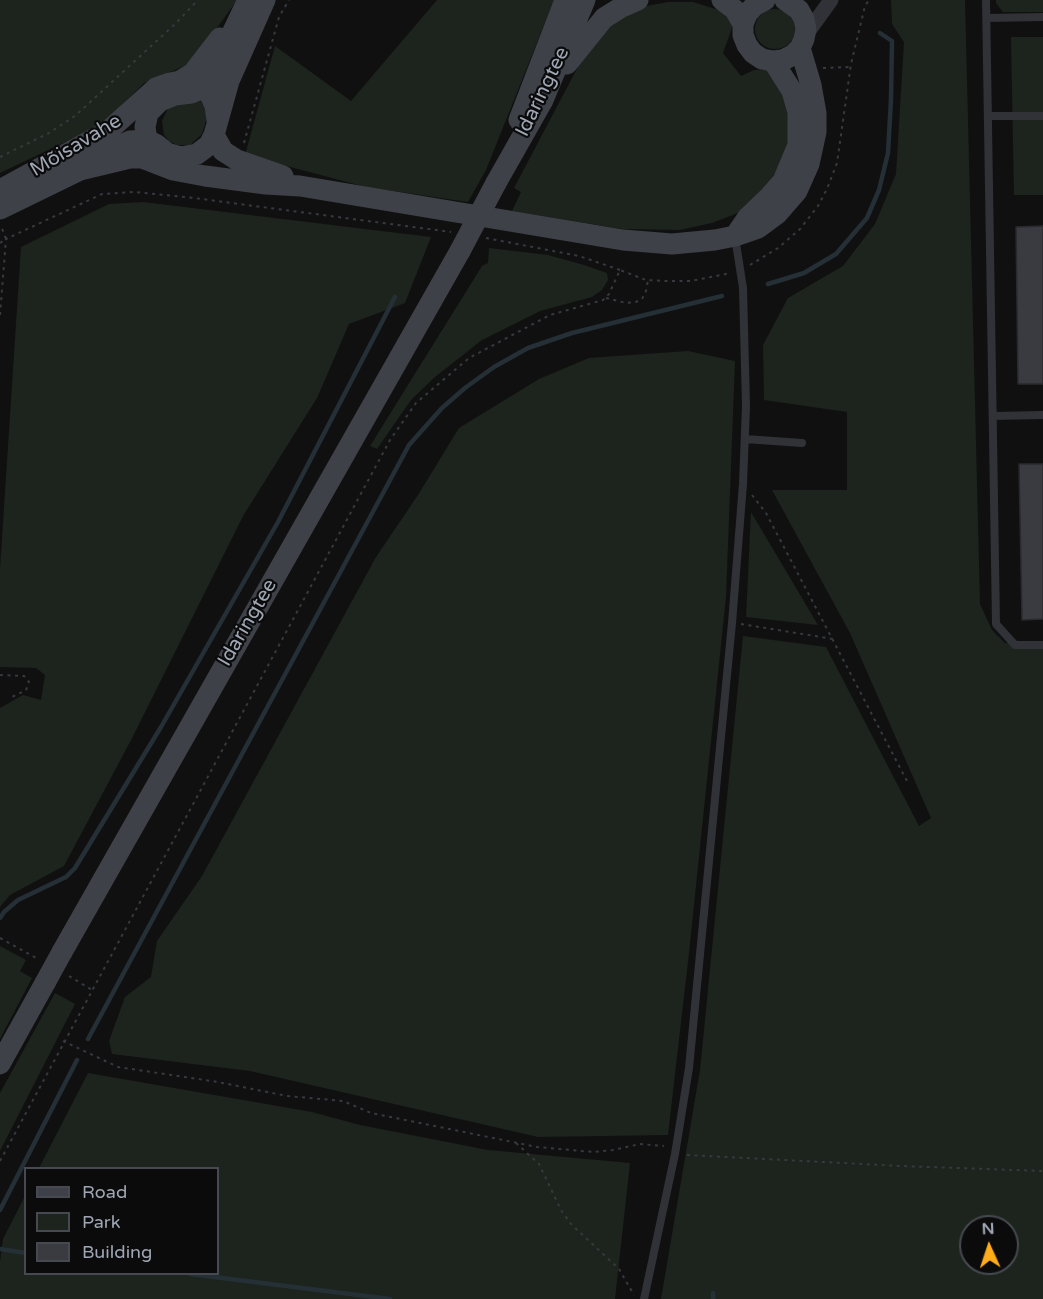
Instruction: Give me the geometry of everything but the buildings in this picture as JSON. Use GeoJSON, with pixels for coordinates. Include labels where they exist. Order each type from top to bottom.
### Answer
{"type":"FeatureCollection","features":[{"type":"Feature","properties":{"kind":"street","name":"Idaringtee"},"geometry":{"type":"LineString","coordinates":[[496,183],[565,0]]}},
{"type":"Feature","properties":{"kind":"street","name":"Idaringtee"},"geometry":{"type":"LineString","coordinates":[[0,1064],[460,242],[543,100],[585,0]]}},
{"type":"Feature","properties":{"kind":"street"},"geometry":{"type":"LineString","coordinates":[[543,100],[574,54],[604,18],[638,0]]}},
{"type":"Feature","properties":{"kind":"street"},"geometry":{"type":"LineString","coordinates":[[722,0],[735,10],[743,24]]}},
{"type":"Feature","properties":{"kind":"street"},"geometry":{"type":"LineString","coordinates":[[765,0],[754,6],[747,14],[743,24],[743,35],[753,53],[762,59],[773,61],[792,56],[831,0]]}},
{"type":"Feature","properties":{"kind":"street"},"geometry":{"type":"LineString","coordinates":[[80,170],[129,158],[142,158],[173,170],[205,176],[300,186],[623,240],[672,244],[735,236],[758,228],[777,214],[797,191],[809,165],[816,132],[816,113],[802,42],[804,19],[792,1]]}},
{"type":"Feature","properties":{"kind":"street"},"geometry":{"type":"LineString","coordinates":[[203,88],[212,78],[253,2]]}},
{"type":"Feature","properties":{"kind":"street","name":"Mõisavahe"},"geometry":{"type":"LineString","coordinates":[[0,190],[108,131],[156,88],[180,81],[193,73],[253,2]]}},
{"type":"Feature","properties":{"kind":"street","name":"Mõisavahe"},"geometry":{"type":"LineString","coordinates":[[0,209],[80,170],[130,141],[147,140],[167,153],[181,157],[197,154],[209,145],[253,2]]}},
{"type":"Feature","properties":{"kind":"street"},"geometry":{"type":"LineString","coordinates":[[735,236],[748,217],[783,181],[798,145],[798,112],[792,91],[773,61]]}},
{"type":"Feature","properties":{"kind":"street"},"geometry":{"type":"LineString","coordinates":[[180,81],[192,82],[210,95],[215,106],[215,128],[223,151],[261,170],[288,177],[300,186]]}},
{"type":"Feature","properties":{"kind":"street","name":"Mõisavahe"},"geometry":{"type":"LineString","coordinates":[[147,140],[145,127],[148,113],[160,101],[175,94],[191,93],[203,88]]}},
{"type":"Feature","properties":{"kind":"street"},"geometry":{"type":"LineString","coordinates":[[147,140],[162,164]]}},
{"type":"Feature","properties":{"kind":"lane"},"geometry":{"type":"LineString","coordinates":[[986,0],[996,624],[1015,645],[1043,645]]}},
{"type":"Feature","properties":{"kind":"lane"},"geometry":{"type":"LineString","coordinates":[[987,18],[1043,17]]}},
{"type":"Feature","properties":{"kind":"lane"},"geometry":{"type":"LineString","coordinates":[[988,116],[1043,116]]}},
{"type":"Feature","properties":{"kind":"lane"},"geometry":{"type":"LineString","coordinates":[[644,1299],[676,1151],[689,1068],[732,623],[743,484],[746,406],[743,288],[735,236]]}},
{"type":"Feature","properties":{"kind":"lane"},"geometry":{"type":"LineString","coordinates":[[993,416],[1043,415]]}},
{"type":"Feature","properties":{"kind":"lane"},"geometry":{"type":"LineString","coordinates":[[745,439],[802,443]]}},
{"type":"Feature","properties":{"kind":"path"},"geometry":{"type":"LineString","coordinates":[[0,157],[49,133],[75,116],[198,0]]}},
{"type":"Feature","properties":{"kind":"path"},"geometry":{"type":"LineString","coordinates":[[244,142],[279,17],[289,0]]}},
{"type":"Feature","properties":{"kind":"path"},"geometry":{"type":"LineString","coordinates":[[482,237],[579,256],[648,280],[691,281],[740,271],[778,248],[800,229],[818,206],[837,164],[850,67],[864,6],[869,0]]}},
{"type":"Feature","properties":{"kind":"path"},"geometry":{"type":"LineString","coordinates":[[807,72],[838,66],[850,67]]}},
{"type":"Feature","properties":{"kind":"path"},"geometry":{"type":"LineString","coordinates":[[0,243],[6,238],[102,194],[134,192],[194,198],[460,242]]}},
{"type":"Feature","properties":{"kind":"path"},"geometry":{"type":"LineString","coordinates":[[0,224],[6,238],[0,315]]}},
{"type":"Feature","properties":{"kind":"path"},"geometry":{"type":"LineString","coordinates":[[0,1161],[390,440],[416,403],[469,358],[550,315],[595,304],[606,298],[620,270]]}},
{"type":"Feature","properties":{"kind":"path"},"geometry":{"type":"LineString","coordinates":[[606,298],[626,303],[636,302],[642,299],[648,280]]}},
{"type":"Feature","properties":{"kind":"path"},"geometry":{"type":"LineString","coordinates":[[743,484],[766,513],[908,783]]}},
{"type":"Feature","properties":{"kind":"path"},"geometry":{"type":"LineString","coordinates":[[732,623],[833,639]]}},
{"type":"Feature","properties":{"kind":"path"},"geometry":{"type":"LineString","coordinates":[[0,675],[24,676],[29,682],[26,690],[10,698]]}},
{"type":"Feature","properties":{"kind":"path"},"geometry":{"type":"LineString","coordinates":[[63,1041],[118,1067],[218,1082],[287,1096],[343,1101],[372,1113],[516,1143],[574,1151],[613,1150],[640,1144],[676,1151],[901,1166],[1043,1171]]}},
{"type":"Feature","properties":{"kind":"path"},"geometry":{"type":"LineString","coordinates":[[516,1143],[538,1164],[561,1210],[571,1224],[620,1269],[636,1299]]}},
{"type":"Feature","properties":{"kind":"green space"},"geometry":{"type":"Polygon","coordinates":[[[0,0],[237,0],[192,63],[144,83],[103,124],[0,173],[0,0]]]}},
{"type":"Feature","properties":{"kind":"green space"},"geometry":{"type":"Polygon","coordinates":[[[437,0],[554,0],[486,170],[468,202],[366,187],[245,155],[275,46],[351,101],[437,0]]]}},
{"type":"Feature","properties":{"kind":"green space"},"geometry":{"type":"Polygon","coordinates":[[[891,0],[965,0],[980,604],[992,630],[1005,643],[1043,643],[1043,1299],[661,1299],[700,1070],[743,636],[826,647],[919,826],[931,818],[850,633],[772,490],[847,490],[847,412],[764,400],[763,345],[788,298],[843,266],[875,224],[896,174],[904,42],[892,24],[891,0]]]}},
{"type":"Feature","properties":{"kind":"green space"},"geometry":{"type":"Polygon","coordinates":[[[996,0],[1043,0],[1043,12],[1003,12],[996,0]]]}},
{"type":"Feature","properties":{"kind":"green space"},"geometry":{"type":"Polygon","coordinates":[[[668,2],[693,2],[725,12],[733,25],[723,53],[741,76],[754,70],[766,69],[788,100],[791,137],[780,167],[756,198],[738,213],[712,223],[680,230],[622,229],[512,211],[521,192],[514,188],[581,61],[601,34],[618,20],[646,6],[668,2]]]}},
{"type":"Feature","properties":{"kind":"green space"},"geometry":{"type":"Polygon","coordinates":[[[775,9],[783,10],[789,15],[794,21],[794,37],[789,43],[783,48],[775,49],[767,48],[761,43],[756,37],[755,29],[756,21],[761,15],[767,10],[775,9]]]}},
{"type":"Feature","properties":{"kind":"green space"},"geometry":{"type":"Polygon","coordinates":[[[1011,37],[1043,37],[1043,195],[1014,195],[1011,37]]]}},
{"type":"Feature","properties":{"kind":"green space"},"geometry":{"type":"Polygon","coordinates":[[[200,100],[207,118],[202,134],[190,145],[177,145],[169,141],[164,135],[162,121],[168,108],[175,104],[200,100]]]}},
{"type":"Feature","properties":{"kind":"green space"},"geometry":{"type":"Polygon","coordinates":[[[143,202],[431,237],[405,303],[349,324],[317,398],[243,516],[131,740],[64,866],[10,895],[0,907],[0,708],[23,695],[41,700],[45,675],[36,668],[0,667],[0,569],[21,247],[109,204],[143,202]]]}},
{"type":"Feature","properties":{"kind":"green space"},"geometry":{"type":"Polygon","coordinates":[[[489,248],[548,255],[607,273],[608,280],[602,290],[592,297],[540,311],[482,340],[435,377],[411,400],[377,449],[370,446],[482,266],[488,263],[489,248]]]}},
{"type":"Feature","properties":{"kind":"green space"},"geometry":{"type":"Polygon","coordinates":[[[688,351],[735,361],[726,597],[668,1135],[538,1137],[250,1071],[112,1054],[109,1041],[125,997],[151,977],[157,941],[202,876],[376,557],[459,428],[539,379],[589,358],[688,351]]]}},
{"type":"Feature","properties":{"kind":"green space"},"geometry":{"type":"Polygon","coordinates":[[[751,512],[818,625],[746,617],[751,512]]]}},
{"type":"Feature","properties":{"kind":"green space"},"geometry":{"type":"Polygon","coordinates":[[[0,946],[26,960],[20,971],[32,978],[0,1039],[0,946]]]}},
{"type":"Feature","properties":{"kind":"green space"},"geometry":{"type":"Polygon","coordinates":[[[55,993],[75,1004],[0,1151],[0,1093],[55,993]]]}},
{"type":"Feature","properties":{"kind":"green space"},"geometry":{"type":"Polygon","coordinates":[[[88,1073],[312,1112],[360,1125],[488,1150],[630,1163],[615,1299],[0,1299],[0,1262],[3,1239],[24,1198],[24,1275],[219,1275],[219,1167],[40,1167],[88,1073]]]}},
{"type":"Feature","properties":{"kind":"waterway"},"geometry":{"type":"LineString","coordinates":[[768,284],[804,273],[836,254],[867,218],[879,190],[888,153],[892,41],[880,33]]}},
{"type":"Feature","properties":{"kind":"waterway"},"geometry":{"type":"LineString","coordinates":[[88,1039],[409,445],[442,408],[465,388],[494,367],[528,348],[572,333],[722,296]]}},
{"type":"Feature","properties":{"kind":"waterway"},"geometry":{"type":"LineString","coordinates":[[0,918],[18,900],[66,877],[75,868],[161,727],[278,522],[395,297]]}},
{"type":"Feature","properties":{"kind":"waterway"},"geometry":{"type":"LineString","coordinates":[[0,1210],[77,1060]]}},
{"type":"Feature","properties":{"kind":"waterway"},"geometry":{"type":"LineString","coordinates":[[0,1249],[24,1253]]}},
{"type":"Feature","properties":{"kind":"waterway"},"geometry":{"type":"LineString","coordinates":[[198,1275],[390,1299]]}},
{"type":"Feature","properties":{"kind":"waterway"},"geometry":{"type":"LineString","coordinates":[[713,1293],[713,1299]]}}]}
